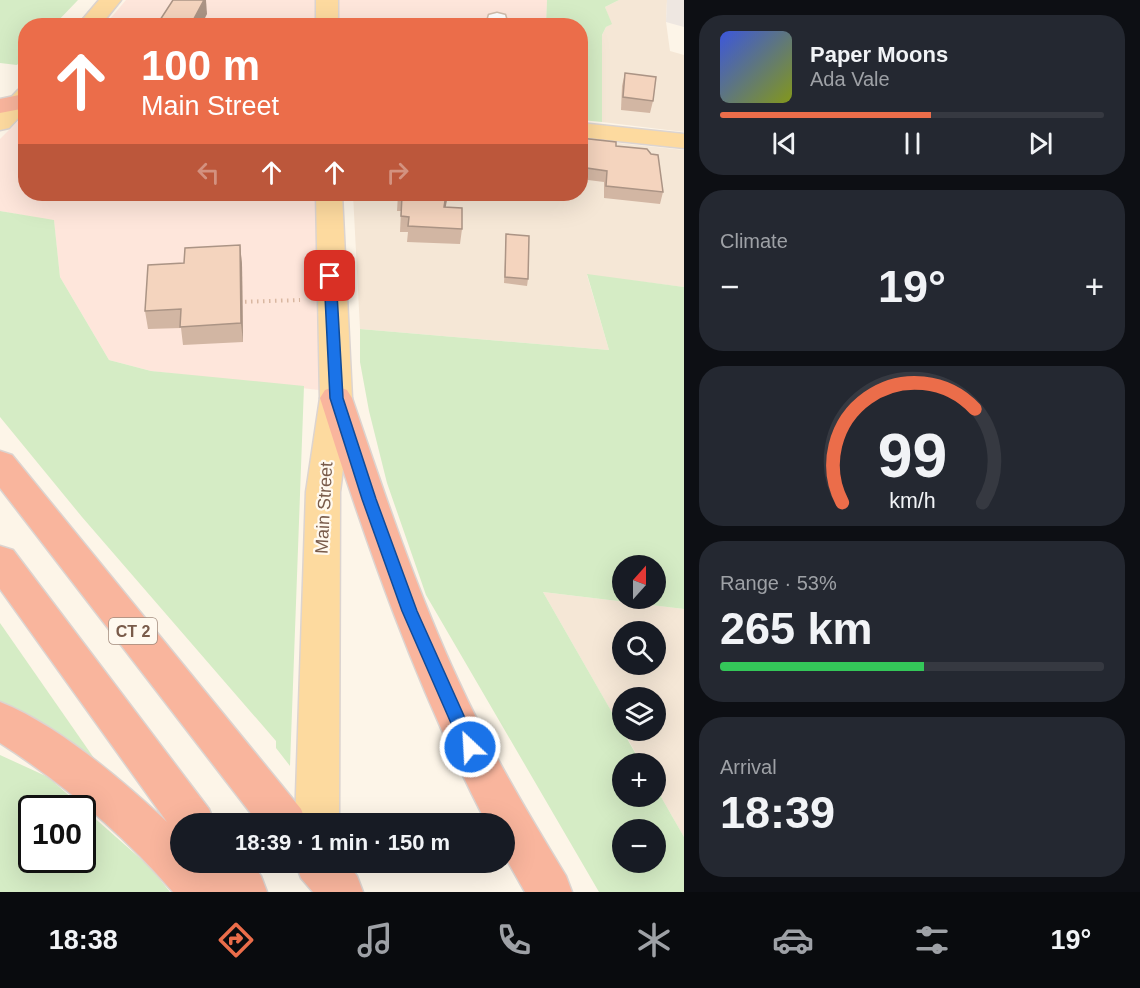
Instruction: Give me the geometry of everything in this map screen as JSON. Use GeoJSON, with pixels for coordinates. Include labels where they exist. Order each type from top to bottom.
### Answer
{"type":"FeatureCollection","features":[{"type":"Feature","properties":{"kind":"highway"},"geometry":{"type":"LineString","coordinates":[[336,398],[385,547],[434,669],[470,747],[550,892]]}},
{"type":"Feature","properties":{"kind":"highway","name":"CT 2"},"geometry":{"type":"LineString","coordinates":[[0,464],[276,811]]}},
{"type":"Feature","properties":{"kind":"highway"},"geometry":{"type":"LineString","coordinates":[[0,561],[186,813]]}},
{"type":"Feature","properties":{"kind":"highway"},"geometry":{"type":"LineString","coordinates":[[0,721],[64,764],[121,810],[161,847],[202,892]]}},
{"type":"Feature","properties":{"kind":"highway"},"geometry":{"type":"LineString","coordinates":[[231,873],[245,892]]}},
{"type":"Feature","properties":{"kind":"highway"},"geometry":{"type":"LineString","coordinates":[[326,873],[341,892]]}},
{"type":"Feature","properties":{"kind":"main road"},"geometry":{"type":"LineString","coordinates":[[95,18],[110,0]]}},
{"type":"Feature","properties":{"kind":"main road"},"geometry":{"type":"LineString","coordinates":[[327,0],[327,18]]}},
{"type":"Feature","properties":{"kind":"main road"},"geometry":{"type":"LineString","coordinates":[[0,123],[15,101]]}},
{"type":"Feature","properties":{"kind":"main road"},"geometry":{"type":"LineString","coordinates":[[588,131],[684,141]]}},
{"type":"Feature","properties":{"kind":"main road","name":"Main Street"},"geometry":{"type":"LineString","coordinates":[[317,813],[323,492],[336,398],[329,201]]}},
{"type":"Feature","properties":{"kind":"main road"},"geometry":{"type":"LineString","coordinates":[[315,892],[316,873]]}},
{"type":"Feature","properties":{"kind":"path"},"geometry":{"type":"LineString","coordinates":[[231,302],[300,300]]}},
{"type":"Feature","properties":{"kind":"shaded area"},"geometry":{"type":"Polygon","coordinates":[[[126,0],[547,0],[546,18],[111,18],[126,0]]]}},
{"type":"Feature","properties":{"kind":"shaded area"},"geometry":{"type":"Polygon","coordinates":[[[619,0],[667,0],[666,22],[670,51],[684,55],[684,132],[602,122],[602,35],[606,27],[611,24],[605,7],[619,0]]]}},
{"type":"Feature","properties":{"kind":"shaded area"},"geometry":{"type":"Polygon","coordinates":[[[667,0],[684,0],[684,27],[666,22],[667,0]]]}},
{"type":"Feature","properties":{"kind":"shaded area"},"geometry":{"type":"Polygon","coordinates":[[[18,121],[18,201],[317,201],[319,390],[151,371],[109,360],[60,277],[54,221],[0,211],[0,139],[18,121]]]}},
{"type":"Feature","properties":{"kind":"shaded area"},"geometry":{"type":"Polygon","coordinates":[[[588,140],[684,150],[684,287],[587,275],[609,350],[360,329],[353,201],[588,201],[588,140]]]}},
{"type":"Feature","properties":{"kind":"shaded area"},"geometry":{"type":"Polygon","coordinates":[[[543,592],[612,600],[612,609],[666,609],[666,607],[684,609],[684,837],[666,806],[666,753],[636,753],[629,741],[666,741],[666,687],[612,687],[612,713],[543,592]]]}},
{"type":"Feature","properties":{"kind":"green space"},"geometry":{"type":"Polygon","coordinates":[[[0,0],[78,0],[61,18],[18,18],[18,64],[0,63],[0,0]]]}},
{"type":"Feature","properties":{"kind":"green space"},"geometry":{"type":"Polygon","coordinates":[[[547,0],[619,0],[605,7],[612,24],[606,27],[602,35],[602,122],[588,121],[588,18],[546,18],[547,0]]]}},
{"type":"Feature","properties":{"kind":"green space"},"geometry":{"type":"Polygon","coordinates":[[[0,211],[54,220],[60,277],[109,360],[151,371],[304,386],[290,766],[276,748],[276,741],[82,517],[0,417],[0,211]]]}},
{"type":"Feature","properties":{"kind":"green space"},"geometry":{"type":"Polygon","coordinates":[[[587,274],[684,287],[684,609],[666,607],[666,555],[612,555],[612,600],[543,592],[612,712],[612,741],[628,741],[635,753],[612,753],[612,807],[666,806],[684,837],[684,892],[599,892],[426,595],[387,483],[369,411],[360,362],[360,329],[609,350],[587,274]]]}},
{"type":"Feature","properties":{"kind":"green space"},"geometry":{"type":"Polygon","coordinates":[[[0,623],[96,761],[0,702],[0,623]]]}},
{"type":"Feature","properties":{"kind":"green space"},"geometry":{"type":"Polygon","coordinates":[[[0,755],[48,777],[68,795],[18,795],[18,873],[96,873],[96,819],[150,867],[170,892],[0,892],[0,755]]]}},
{"type":"Feature","properties":{"kind":"building"},"geometry":{"type":"Polygon","coordinates":[[[173,0],[204,0],[194,18],[161,18],[173,0]]]}},
{"type":"Feature","properties":{"kind":"building"},"geometry":{"type":"Polygon","coordinates":[[[625,73],[656,77],[653,101],[623,97],[625,73]]]}},
{"type":"Feature","properties":{"kind":"building"},"geometry":{"type":"Polygon","coordinates":[[[588,139],[616,142],[616,146],[647,149],[651,154],[658,155],[663,192],[606,186],[607,171],[588,168],[588,139]]]}},
{"type":"Feature","properties":{"kind":"building"},"geometry":{"type":"Polygon","coordinates":[[[402,201],[445,201],[444,207],[462,208],[462,229],[408,226],[409,217],[401,216],[402,201]]]}},
{"type":"Feature","properties":{"kind":"building"},"geometry":{"type":"Polygon","coordinates":[[[506,234],[529,236],[528,279],[505,277],[506,234]]]}},
{"type":"Feature","properties":{"kind":"building"},"geometry":{"type":"Polygon","coordinates":[[[240,245],[241,323],[180,327],[181,309],[145,311],[148,265],[184,263],[185,248],[240,245]]]}},
{"type":"Feature","properties":{"kind":"route"},"geometry":{"type":"LineString","coordinates":[[330,276],[336,398],[385,547],[430,660],[470,747]]}}]}
